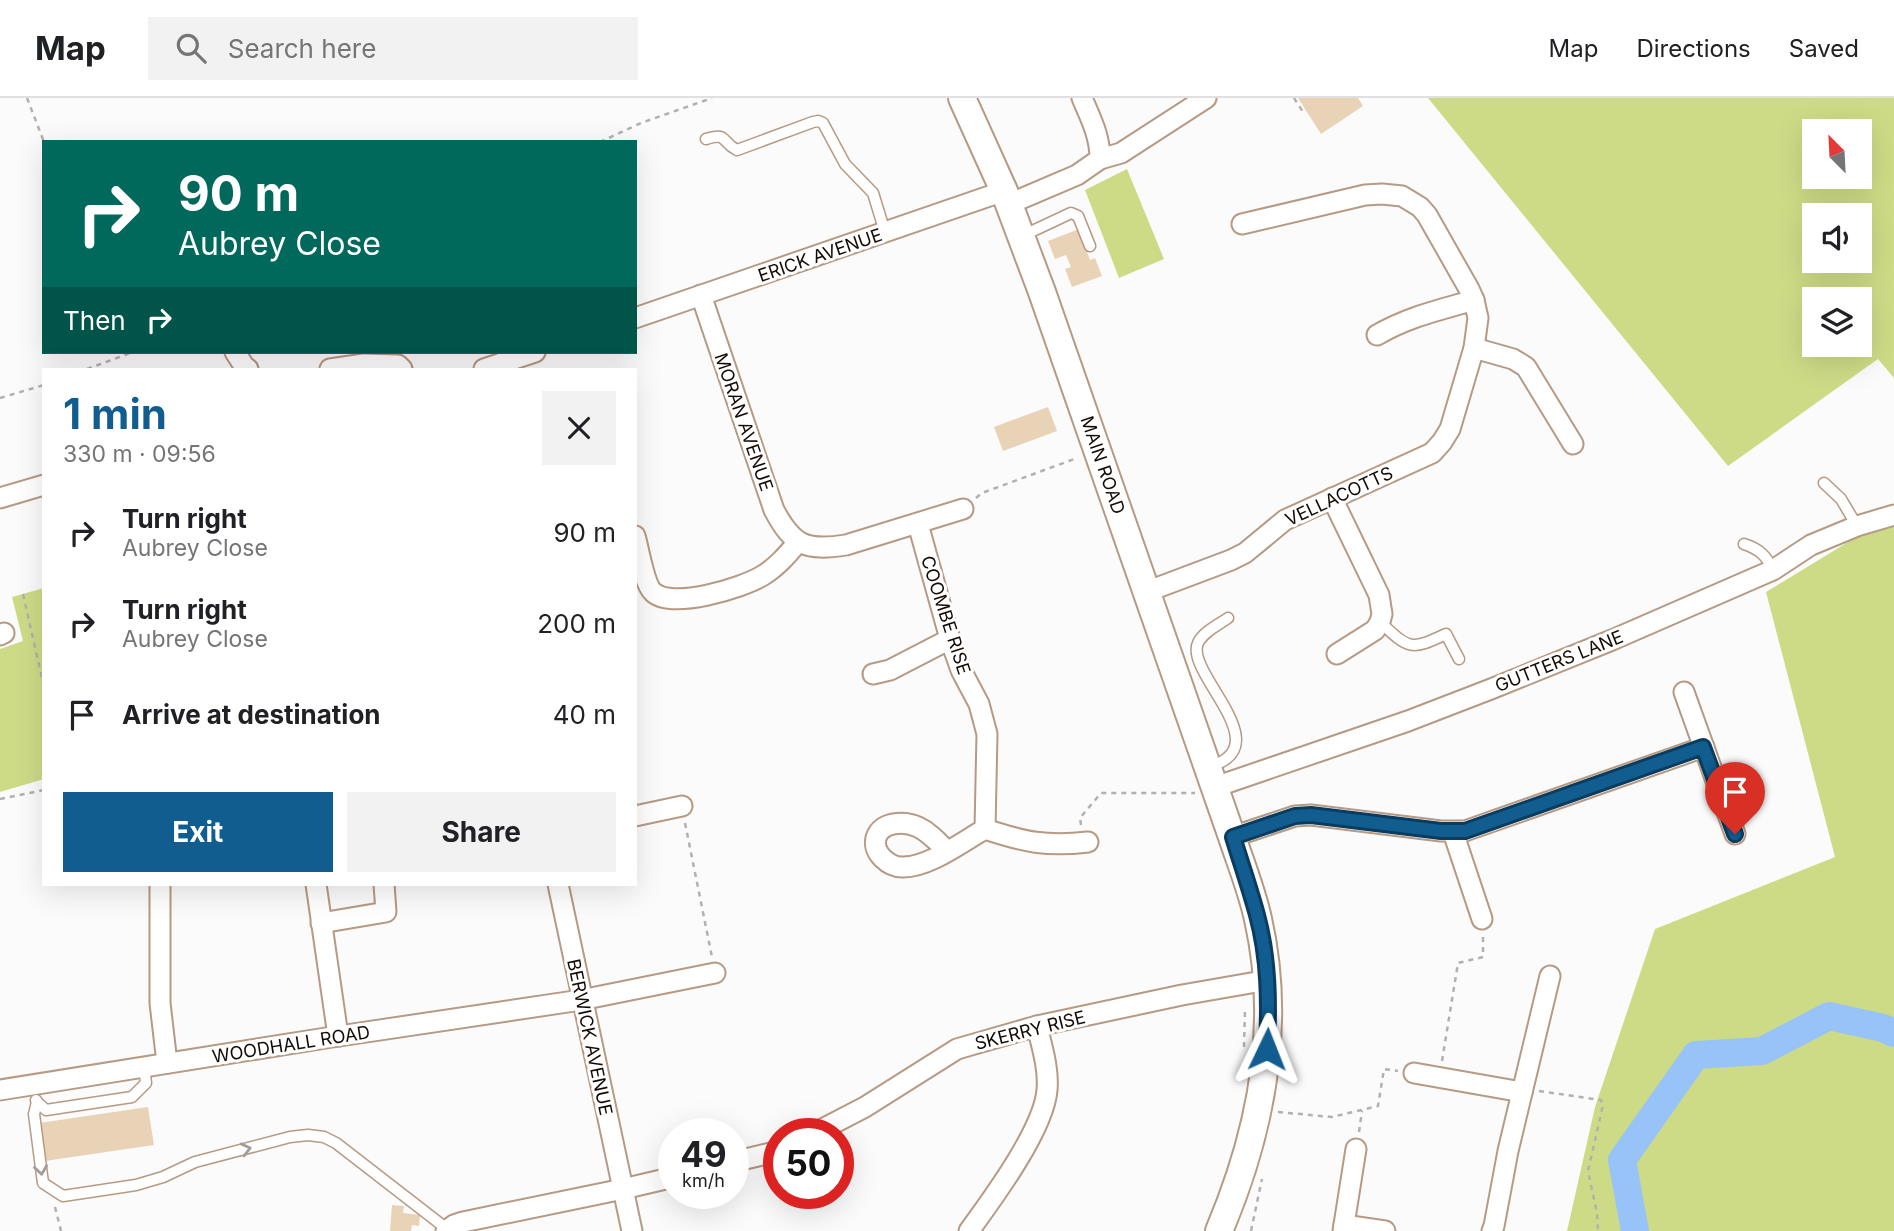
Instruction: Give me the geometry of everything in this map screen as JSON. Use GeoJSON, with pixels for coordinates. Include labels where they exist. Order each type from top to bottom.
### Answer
{"type":"FeatureCollection","features":[{"type":"Feature","properties":{"kind":"main road","name":"MAIN ROAD"},"geometry":{"type":"LineString","coordinates":[[962,98],[1022,237],[1233,837],[1258,916],[1269,1003],[1264,1081],[1247,1154],[1219,1231]]}},
{"type":"Feature","properties":{"kind":"main road"},"geometry":{"type":"LineString","coordinates":[[1231,1201],[1237,1231]]}},
{"type":"Feature","properties":{"kind":"street"},"geometry":{"type":"LineString","coordinates":[[1082,98],[1100,144],[1100,159]]}},
{"type":"Feature","properties":{"kind":"street","name":"ERICK AVENUE"},"geometry":{"type":"LineString","coordinates":[[637,316],[886,232],[1077,175],[1100,159],[1121,153],[1206,98]]}},
{"type":"Feature","properties":{"kind":"street","name":"VELLACOTTS"},"geometry":{"type":"LineString","coordinates":[[1146,592],[1231,560],[1285,520],[1432,453],[1450,429],[1474,348],[1478,318],[1474,300],[1433,223],[1420,207],[1402,196],[1364,195],[1242,224]]}},
{"type":"Feature","properties":{"kind":"street","name":"MORAN AVENUE"},"geometry":{"type":"LineString","coordinates":[[701,295],[774,510],[789,535],[798,542]]}},
{"type":"Feature","properties":{"kind":"street"},"geometry":{"type":"LineString","coordinates":[[1377,335],[1415,316],[1474,300]]}},
{"type":"Feature","properties":{"kind":"street"},"geometry":{"type":"LineString","coordinates":[[1474,348],[1513,359],[1526,367],[1573,444]]}},
{"type":"Feature","properties":{"kind":"street"},"geometry":{"type":"LineString","coordinates":[[236,354],[247,368]]}},
{"type":"Feature","properties":{"kind":"street"},"geometry":{"type":"LineString","coordinates":[[487,368],[529,354]]}},
{"type":"Feature","properties":{"kind":"street"},"geometry":{"type":"LineString","coordinates":[[338,368],[398,365],[401,368]]}},
{"type":"Feature","properties":{"kind":"street"},"geometry":{"type":"LineString","coordinates":[[0,498],[42,486]]}},
{"type":"Feature","properties":{"kind":"street"},"geometry":{"type":"LineString","coordinates":[[1332,498],[1382,603],[1380,622],[1368,636],[1337,654]]}},
{"type":"Feature","properties":{"kind":"street"},"geometry":{"type":"LineString","coordinates":[[637,544],[648,586],[660,597],[676,598],[712,594],[746,584],[775,567],[798,542],[811,547],[846,545],[963,509]]}},
{"type":"Feature","properties":{"kind":"street","name":"GUTTERS LANE"},"geometry":{"type":"LineString","coordinates":[[1211,777],[1408,721],[1491,690],[1773,570],[1811,545],[1894,514]]}},
{"type":"Feature","properties":{"kind":"street","name":"COOMBE RISE"},"geometry":{"type":"LineString","coordinates":[[918,524],[950,639],[984,719],[985,829]]}},
{"type":"Feature","properties":{"kind":"street"},"geometry":{"type":"LineString","coordinates":[[873,674],[890,670],[950,639]]}},
{"type":"Feature","properties":{"kind":"street"},"geometry":{"type":"LineString","coordinates":[[1684,692],[1735,834]]}},
{"type":"Feature","properties":{"kind":"street"},"geometry":{"type":"LineString","coordinates":[[1233,837],[1295,816],[1311,815],[1453,832],[1477,828],[1703,747]]}},
{"type":"Feature","properties":{"kind":"street"},"geometry":{"type":"LineString","coordinates":[[637,816],[682,806]]}},
{"type":"Feature","properties":{"kind":"street"},"geometry":{"type":"LineString","coordinates":[[947,851],[985,829],[1031,843],[1085,843]]}},
{"type":"Feature","properties":{"kind":"street"},"geometry":{"type":"LineString","coordinates":[[1453,832],[1482,919]]}},
{"type":"Feature","properties":{"kind":"street"},"geometry":{"type":"LineString","coordinates":[[160,886],[160,1003],[167,1063]]}},
{"type":"Feature","properties":{"kind":"street"},"geometry":{"type":"LineString","coordinates":[[316,886],[338,1036]]}},
{"type":"Feature","properties":{"kind":"street"},"geometry":{"type":"LineString","coordinates":[[321,923],[386,912],[384,886]]}},
{"type":"Feature","properties":{"kind":"street","name":"BERWICK AVENUE"},"geometry":{"type":"LineString","coordinates":[[558,886],[632,1231]]}},
{"type":"Feature","properties":{"kind":"street","name":"WOODHALL ROAD"},"geometry":{"type":"LineString","coordinates":[[0,1090],[35,1094],[144,1067],[581,1000],[715,973]]}},
{"type":"Feature","properties":{"kind":"street"},"geometry":{"type":"LineString","coordinates":[[1492,1231],[1507,1151],[1550,976]]}},
{"type":"Feature","properties":{"kind":"street","name":"SKERRY RISE"},"geometry":{"type":"LineString","coordinates":[[844,1118],[957,1049],[1037,1026],[1268,980]]}},
{"type":"Feature","properties":{"kind":"street"},"geometry":{"type":"LineString","coordinates":[[969,1231],[1019,1157],[1044,1107],[1047,1074],[1037,1026]]}},
{"type":"Feature","properties":{"kind":"street"},"geometry":{"type":"LineString","coordinates":[[1414,1073],[1522,1092]]}},
{"type":"Feature","properties":{"kind":"street"},"geometry":{"type":"LineString","coordinates":[[1356,1149],[1343,1228],[1385,1231]]}},
{"type":"Feature","properties":{"kind":"street"},"geometry":{"type":"LineString","coordinates":[[447,1230],[463,1222],[658,1181]]}},
{"type":"Feature","properties":{"kind":"lane"},"geometry":{"type":"LineString","coordinates":[[706,139],[721,136],[737,149],[813,122],[823,122],[845,164],[873,192],[886,232]]}},
{"type":"Feature","properties":{"kind":"lane"},"geometry":{"type":"LineString","coordinates":[[1022,237],[1072,213],[1078,216],[1090,246]]}},
{"type":"Feature","properties":{"kind":"lane"},"geometry":{"type":"LineString","coordinates":[[1824,483],[1841,499],[1857,526]]}},
{"type":"Feature","properties":{"kind":"lane"},"geometry":{"type":"LineString","coordinates":[[1744,544],[1757,548],[1766,556],[1773,570]]}},
{"type":"Feature","properties":{"kind":"lane"},"geometry":{"type":"LineString","coordinates":[[1211,777],[1230,757],[1234,749],[1235,735],[1225,706],[1196,656],[1198,643],[1206,633],[1228,618]]}},
{"type":"Feature","properties":{"kind":"lane"},"geometry":{"type":"LineString","coordinates":[[1380,622],[1401,642],[1408,645],[1417,646],[1446,634],[1459,659]]}},
{"type":"Feature","properties":{"kind":"lane"},"geometry":{"type":"LineString","coordinates":[[35,1094],[46,1110],[132,1097],[146,1083],[144,1067]]}},
{"type":"Feature","properties":{"kind":"lane"},"geometry":{"type":"LineString","coordinates":[[35,1094],[34,1114],[43,1183],[62,1196],[136,1185],[163,1177],[195,1162],[290,1137],[316,1136],[336,1143],[447,1230]]}},
{"type":"Feature","properties":{"kind":"path"},"geometry":{"type":"LineString","coordinates":[[27,98],[43,140]]}},
{"type":"Feature","properties":{"kind":"path"},"geometry":{"type":"LineString","coordinates":[[604,140],[641,123],[712,98]]}},
{"type":"Feature","properties":{"kind":"path"},"geometry":{"type":"LineString","coordinates":[[1294,98],[1303,112],[1306,110]]}},
{"type":"Feature","properties":{"kind":"path"},"geometry":{"type":"LineString","coordinates":[[90,368],[128,354]]}},
{"type":"Feature","properties":{"kind":"path"},"geometry":{"type":"LineString","coordinates":[[0,398],[42,386]]}},
{"type":"Feature","properties":{"kind":"path"},"geometry":{"type":"LineString","coordinates":[[963,509],[982,494],[1098,450]]}},
{"type":"Feature","properties":{"kind":"path"},"geometry":{"type":"LineString","coordinates":[[23,594],[42,678]]}},
{"type":"Feature","properties":{"kind":"path"},"geometry":{"type":"LineString","coordinates":[[1085,843],[1080,818],[1101,793],[1192,793],[1211,777]]}},
{"type":"Feature","properties":{"kind":"path"},"geometry":{"type":"LineString","coordinates":[[0,799],[42,790]]}},
{"type":"Feature","properties":{"kind":"path"},"geometry":{"type":"LineString","coordinates":[[682,806],[715,973]]}},
{"type":"Feature","properties":{"kind":"path"},"geometry":{"type":"LineString","coordinates":[[1439,1078],[1458,963],[1483,957],[1482,919]]}},
{"type":"Feature","properties":{"kind":"path"},"geometry":{"type":"LineString","coordinates":[[1278,1112],[1332,1117],[1378,1107],[1384,1069],[1414,1073]]}},
{"type":"Feature","properties":{"kind":"path"},"geometry":{"type":"LineString","coordinates":[[1522,1092],[1534,1090],[1601,1100],[1603,1105],[1588,1171],[1598,1231]]}},
{"type":"Feature","properties":{"kind":"path"},"geometry":{"type":"LineString","coordinates":[[1356,1149],[1362,1111]]}},
{"type":"Feature","properties":{"kind":"path"},"geometry":{"type":"LineString","coordinates":[[51,1189],[61,1231]]}},
{"type":"Feature","properties":{"kind":"green space"},"geometry":{"type":"Polygon","coordinates":[[[1428,98],[1894,98],[1894,378],[1878,359],[1728,466],[1428,98]]]}},
{"type":"Feature","properties":{"kind":"green space"},"geometry":{"type":"Polygon","coordinates":[[[1127,169],[1164,259],[1119,278],[1085,190],[1127,169]]]}},
{"type":"Feature","properties":{"kind":"green space"},"geometry":{"type":"Polygon","coordinates":[[[1894,514],[1894,1231],[1567,1231],[1595,1107],[1655,929],[1835,857],[1766,592],[1894,514]]]}},
{"type":"Feature","properties":{"kind":"green space"},"geometry":{"type":"Polygon","coordinates":[[[42,589],[42,780],[0,792],[0,649],[23,641],[12,597],[42,589]]]}},
{"type":"Feature","properties":{"kind":"building"},"geometry":{"type":"Polygon","coordinates":[[[1298,98],[1358,98],[1363,106],[1321,134],[1298,98]]]}},
{"type":"Feature","properties":{"kind":"building"},"geometry":{"type":"Polygon","coordinates":[[[1079,229],[1090,260],[1095,258],[1102,276],[1072,287],[1065,269],[1071,267],[1066,255],[1055,259],[1048,241],[1079,229]]]}},
{"type":"Feature","properties":{"kind":"building"},"geometry":{"type":"Polygon","coordinates":[[[1048,407],[1057,431],[1003,451],[994,427],[1048,407]]]}},
{"type":"Feature","properties":{"kind":"building"},"geometry":{"type":"Polygon","coordinates":[[[148,1107],[154,1145],[45,1161],[39,1123],[148,1107]]]}},
{"type":"Feature","properties":{"kind":"building"},"geometry":{"type":"Polygon","coordinates":[[[392,1205],[404,1206],[403,1213],[420,1215],[419,1226],[412,1225],[411,1231],[390,1231],[392,1205]]]}},
{"type":"Feature","properties":{"kind":"waterway"},"geometry":{"type":"LineString","coordinates":[[1635,1231],[1622,1160],[1696,1055],[1762,1051],[1829,1016],[1894,1033]]}},
{"type":"Feature","properties":{"kind":"route"},"geometry":{"type":"LineString","coordinates":[[1267,1049],[1269,1003],[1264,948],[1258,916],[1233,837],[1295,816],[1311,815],[1441,831],[1465,831],[1703,747],[1735,834]]}}]}
